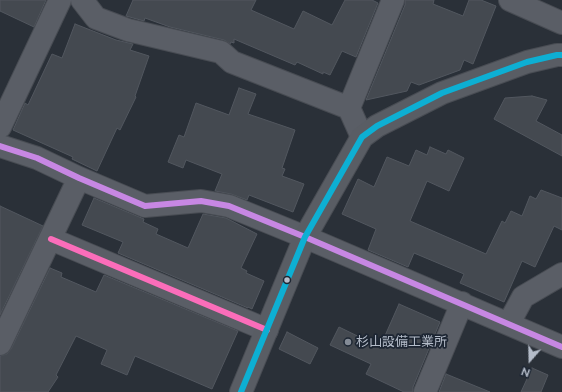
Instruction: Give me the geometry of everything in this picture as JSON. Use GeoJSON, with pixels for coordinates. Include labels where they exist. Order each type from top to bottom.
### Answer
{"type":"FeatureCollection","features":[{"type":"Feature","properties":{"kind":"street"},"geometry":{"type":"LineString","coordinates":[[0,127],[60,0]]}},
{"type":"Feature","properties":{"kind":"street"},"geometry":{"type":"LineString","coordinates":[[82,0],[96,18],[115,26],[221,52],[232,62],[348,108],[362,137]]}},
{"type":"Feature","properties":{"kind":"street"},"geometry":{"type":"LineString","coordinates":[[348,108],[393,0]]}},
{"type":"Feature","properties":{"kind":"street"},"geometry":{"type":"LineString","coordinates":[[510,0],[562,23]]}},
{"type":"Feature","properties":{"kind":"street"},"geometry":{"type":"LineString","coordinates":[[241,392],[306,237],[362,137],[376,126],[442,93],[527,62],[562,55]]}},
{"type":"Feature","properties":{"kind":"street"},"geometry":{"type":"LineString","coordinates":[[0,146],[37,158],[79,178],[145,206],[201,201],[229,206],[306,237],[562,347]]}},
{"type":"Feature","properties":{"kind":"street"},"geometry":{"type":"LineString","coordinates":[[0,344],[79,178]]}},
{"type":"Feature","properties":{"kind":"street"},"geometry":{"type":"LineString","coordinates":[[51,239],[268,330]]}},
{"type":"Feature","properties":{"kind":"street"},"geometry":{"type":"LineString","coordinates":[[509,323],[523,297],[562,274]]}},
{"type":"Feature","properties":{"kind":"street"},"geometry":{"type":"LineString","coordinates":[[425,392],[462,304]]}},
{"type":"Feature","properties":{"kind":"building"},"geometry":{"type":"Polygon","coordinates":[[[0,0],[46,0],[34,27],[0,11],[0,0]]]}},
{"type":"Feature","properties":{"kind":"building"},"geometry":{"type":"Polygon","coordinates":[[[133,0],[256,0],[251,10],[294,29],[303,11],[332,25],[345,0],[372,0],[378,3],[356,57],[342,51],[330,75],[323,72],[323,74],[297,62],[295,65],[234,39],[234,43],[231,42],[230,44],[224,40],[170,27],[145,18],[144,21],[126,16],[133,0]]]}},
{"type":"Feature","properties":{"kind":"building"},"geometry":{"type":"Polygon","coordinates":[[[405,0],[434,0],[433,4],[463,16],[469,0],[481,0],[496,6],[473,64],[464,60],[460,70],[419,85],[411,82],[407,91],[366,100],[405,5],[405,0]]]}},
{"type":"Feature","properties":{"kind":"building"},"geometry":{"type":"Polygon","coordinates":[[[75,24],[116,40],[133,44],[130,50],[149,56],[135,96],[136,97],[120,130],[117,128],[97,171],[72,159],[73,157],[13,130],[25,103],[28,105],[52,54],[62,58],[75,24]]]}},
{"type":"Feature","properties":{"kind":"building"},"geometry":{"type":"Polygon","coordinates":[[[239,88],[256,94],[248,114],[295,130],[282,168],[285,169],[282,176],[304,184],[293,212],[249,195],[247,200],[231,194],[215,191],[222,174],[186,160],[183,168],[168,162],[179,135],[184,137],[196,103],[229,115],[239,88]]]}},
{"type":"Feature","properties":{"kind":"building"},"geometry":{"type":"Polygon","coordinates":[[[532,96],[547,100],[536,121],[562,135],[562,156],[494,119],[505,98],[532,96]]]}},
{"type":"Feature","properties":{"kind":"building"},"geometry":{"type":"Polygon","coordinates":[[[430,147],[446,154],[448,150],[464,158],[449,191],[427,181],[410,221],[486,254],[502,221],[505,223],[511,211],[522,216],[530,196],[536,199],[541,190],[562,198],[562,230],[554,226],[535,267],[522,261],[504,302],[460,283],[464,274],[414,253],[408,267],[368,250],[376,229],[342,214],[358,179],[374,187],[387,157],[409,166],[416,150],[427,155],[430,147]]]}},
{"type":"Feature","properties":{"kind":"building"},"geometry":{"type":"Polygon","coordinates":[[[94,198],[144,219],[143,222],[158,229],[156,234],[188,248],[203,214],[226,218],[257,234],[241,268],[247,271],[246,273],[264,281],[252,309],[118,253],[123,242],[82,225],[94,198]]]}},
{"type":"Feature","properties":{"kind":"building"},"geometry":{"type":"Polygon","coordinates":[[[0,206],[43,226],[0,315],[0,206]]]}},
{"type":"Feature","properties":{"kind":"building"},"geometry":{"type":"Polygon","coordinates":[[[50,268],[62,273],[61,277],[96,292],[104,275],[238,331],[212,389],[135,356],[127,375],[101,364],[107,350],[76,336],[56,375],[58,377],[48,392],[0,392],[0,356],[7,354],[11,349],[50,268]]]}},
{"type":"Feature","properties":{"kind":"building"},"geometry":{"type":"Polygon","coordinates":[[[399,304],[440,322],[413,387],[413,392],[404,392],[366,374],[371,364],[330,345],[339,327],[380,347],[399,304]]]}},
{"type":"Feature","properties":{"kind":"building"},"geometry":{"type":"Polygon","coordinates":[[[287,332],[318,348],[310,364],[279,349],[287,332]]]}},
{"type":"Feature","properties":{"kind":"building"},"geometry":{"type":"Polygon","coordinates":[[[532,368],[548,375],[541,392],[521,392],[532,368]]]}},
{"type":"Feature","properties":{"kind":"building"},"geometry":{"type":"Polygon","coordinates":[[[446,374],[490,392],[439,392],[446,374]]]}},
{"type":"Feature","properties":{"kind":"transit line"},"geometry":{"type":"LineString","coordinates":[[241,392],[305,237],[362,137],[377,126],[442,93],[527,62],[562,55]]}},
{"type":"Feature","properties":{"kind":"transit line"},"geometry":{"type":"LineString","coordinates":[[0,146],[37,158],[79,178],[145,206],[201,201],[229,206],[562,347]]}},
{"type":"Feature","properties":{"kind":"transit line"},"geometry":{"type":"LineString","coordinates":[[51,239],[267,330]]}},
{"type":"Feature","properties":{"kind":"place","name":"杉山設備工業所"},"geometry":{"type":"Point","coordinates":[348,342]}}]}
